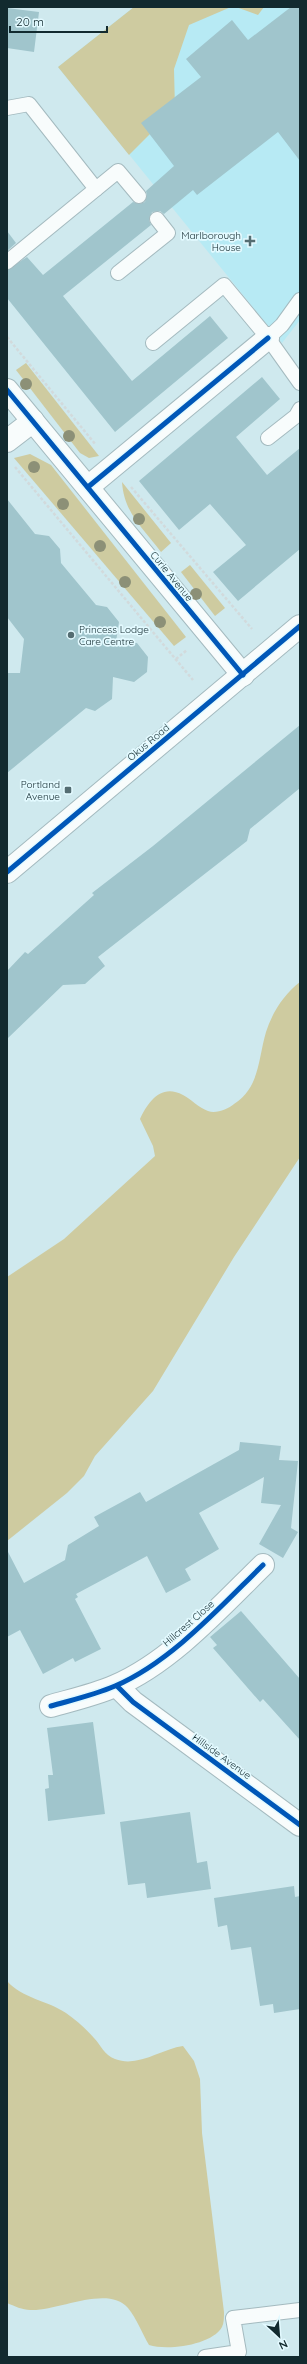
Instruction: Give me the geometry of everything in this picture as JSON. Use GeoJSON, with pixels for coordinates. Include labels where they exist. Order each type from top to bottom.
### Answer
{"type":"FeatureCollection","features":[{"type":"Feature","properties":{"kind":"street"},"geometry":{"type":"LineString","coordinates":[[88,487],[268,338]]}},
{"type":"Feature","properties":{"kind":"street","name":"Curie Avenue"},"geometry":{"type":"LineString","coordinates":[[7,390],[243,675]]}},
{"type":"Feature","properties":{"kind":"street"},"geometry":{"type":"LineString","coordinates":[[7,441],[33,421]]}},
{"type":"Feature","properties":{"kind":"street","name":"Okus Road"},"geometry":{"type":"LineString","coordinates":[[7,872],[300,626]]}},
{"type":"Feature","properties":{"kind":"street","name":"Hillcrest Close"},"geometry":{"type":"LineString","coordinates":[[51,1706],[117,1686],[152,1664],[200,1628],[263,1565]]}},
{"type":"Feature","properties":{"kind":"street","name":"Hillside Avenue"},"geometry":{"type":"LineString","coordinates":[[117,1686],[134,1702],[300,1825]]}},
{"type":"Feature","properties":{"kind":"lane"},"geometry":{"type":"LineString","coordinates":[[7,108],[28,104],[96,189]]}},
{"type":"Feature","properties":{"kind":"lane"},"geometry":{"type":"LineString","coordinates":[[7,262],[118,171],[139,196]]}},
{"type":"Feature","properties":{"kind":"lane"},"geometry":{"type":"LineString","coordinates":[[118,273],[168,233],[157,219]]}},
{"type":"Feature","properties":{"kind":"lane"},"geometry":{"type":"LineString","coordinates":[[153,343],[224,285],[268,338],[300,383]]}},
{"type":"Feature","properties":{"kind":"lane"},"geometry":{"type":"LineString","coordinates":[[268,338],[282,325],[300,300]]}},
{"type":"Feature","properties":{"kind":"lane"},"geometry":{"type":"LineString","coordinates":[[268,438],[296,416],[300,409]]}},
{"type":"Feature","properties":{"kind":"lane"},"geometry":{"type":"LineString","coordinates":[[205,2357],[239,2355],[233,2318],[300,2310]]}},
{"type":"Feature","properties":{"kind":"path"},"geometry":{"type":"LineString","coordinates":[[7,337],[113,467],[271,650]]}},
{"type":"Feature","properties":{"kind":"path"},"geometry":{"type":"LineString","coordinates":[[12,464],[210,702]]}},
{"type":"Feature","properties":{"kind":"shaded area","name":"Marlborough House"},"geometry":{"type":"Polygon","coordinates":[[[134,7],[300,7],[300,320],[282,343],[58,67],[134,7]]]}},
{"type":"Feature","properties":{"kind":"shaded area"},"geometry":{"type":"Polygon","coordinates":[[[134,7],[231,7],[189,25],[174,69],[175,109],[129,155],[58,67],[134,7]]]}},
{"type":"Feature","properties":{"kind":"shaded area"},"geometry":{"type":"Polygon","coordinates":[[[236,7],[264,7],[258,15],[236,7]]]}},
{"type":"Feature","properties":{"kind":"shaded area"},"geometry":{"type":"Polygon","coordinates":[[[26,363],[99,456],[89,458],[80,453],[16,370],[26,363]]]}},
{"type":"Feature","properties":{"kind":"shaded area"},"geometry":{"type":"Polygon","coordinates":[[[30,454],[51,465],[186,637],[174,646],[14,458],[30,454]]]}},
{"type":"Feature","properties":{"kind":"shaded area"},"geometry":{"type":"Polygon","coordinates":[[[122,482],[171,543],[161,552],[130,511],[126,503],[122,482]]]}},
{"type":"Feature","properties":{"kind":"shaded area"},"geometry":{"type":"Polygon","coordinates":[[[190,565],[225,608],[215,616],[181,572],[190,565]]]}},
{"type":"Feature","properties":{"kind":"shaded area"},"geometry":{"type":"Polygon","coordinates":[[[300,982],[300,1157],[234,1257],[153,1391],[95,1456],[84,1476],[67,1493],[7,1541],[7,1277],[64,1239],[155,1156],[153,1146],[140,1119],[147,1106],[156,1096],[168,1091],[175,1092],[183,1095],[198,1106],[211,1112],[229,1108],[243,1097],[249,1089],[257,1072],[263,1042],[272,1018],[279,1004],[300,982]]]}},
{"type":"Feature","properties":{"kind":"shaded area"},"geometry":{"type":"Polygon","coordinates":[[[7,1981],[20,1992],[66,2013],[88,2031],[103,2050],[115,2059],[124,2061],[141,2060],[183,2046],[194,2061],[200,2079],[202,2133],[224,2312],[224,2322],[222,2327],[217,2333],[209,2338],[200,2342],[178,2347],[157,2347],[149,2345],[137,2321],[128,2308],[119,2301],[108,2298],[81,2301],[41,2310],[21,2309],[7,2303],[7,1981]]]}},
{"type":"Feature","properties":{"kind":"building"},"geometry":{"type":"Polygon","coordinates":[[[291,7],[300,7],[300,161],[278,132],[197,195],[193,190],[164,214],[160,211],[152,212],[149,220],[151,225],[63,296],[132,381],[210,316],[228,338],[115,432],[7,298],[7,270],[27,257],[43,275],[133,202],[140,204],[145,202],[147,195],[146,191],[174,166],[141,123],[201,77],[186,59],[232,20],[248,40],[291,7]]]}},
{"type":"Feature","properties":{"kind":"building"},"geometry":{"type":"Polygon","coordinates":[[[7,8],[39,12],[34,52],[7,48],[7,8]]]}},
{"type":"Feature","properties":{"kind":"building"},"geometry":{"type":"Polygon","coordinates":[[[7,231],[16,243],[7,251],[7,231]]]}},
{"type":"Feature","properties":{"kind":"building"},"geometry":{"type":"Polygon","coordinates":[[[262,377],[280,399],[236,437],[267,475],[300,448],[300,549],[238,601],[213,572],[246,545],[210,504],[179,530],[139,481],[262,377]]]}},
{"type":"Feature","properties":{"kind":"building","name":"Princess Lodge Care Centre"},"geometry":{"type":"Polygon","coordinates":[[[7,499],[35,534],[49,536],[60,549],[61,563],[96,605],[107,607],[119,622],[116,642],[137,643],[148,657],[147,672],[134,682],[113,677],[112,699],[95,711],[86,708],[7,773],[7,673],[20,673],[24,639],[7,617],[7,499]]]}},
{"type":"Feature","properties":{"kind":"building"},"geometry":{"type":"Polygon","coordinates":[[[300,725],[300,788],[250,829],[247,841],[98,957],[105,966],[85,984],[63,985],[7,1039],[7,971],[25,952],[28,954],[94,895],[92,893],[153,846],[300,725]]]}},
{"type":"Feature","properties":{"kind":"building"},"geometry":{"type":"Polygon","coordinates":[[[240,1442],[281,1446],[279,1460],[298,1461],[291,1528],[298,1532],[283,1558],[259,1544],[281,1505],[261,1503],[264,1477],[199,1513],[219,1549],[185,1569],[191,1580],[166,1593],[147,1556],[76,1594],[78,1597],[75,1599],[101,1649],[75,1662],[73,1658],[43,1674],[20,1630],[7,1637],[7,1550],[24,1583],[65,1560],[68,1545],[99,1526],[94,1517],[140,1492],[146,1502],[239,1450],[240,1442]]]}},
{"type":"Feature","properties":{"kind":"building"},"geometry":{"type":"Polygon","coordinates":[[[241,1611],[300,1679],[300,1740],[263,1699],[260,1702],[213,1648],[217,1645],[210,1637],[241,1611]]]}},
{"type":"Feature","properties":{"kind":"building"},"geometry":{"type":"Polygon","coordinates":[[[93,1722],[105,1814],[48,1821],[45,1789],[49,1788],[48,1775],[53,1775],[47,1728],[93,1722]]]}},
{"type":"Feature","properties":{"kind":"building"},"geometry":{"type":"Polygon","coordinates":[[[190,1812],[197,1863],[207,1861],[211,1889],[147,1898],[145,1883],[128,1885],[120,1822],[190,1812]]]}},
{"type":"Feature","properties":{"kind":"building"},"geometry":{"type":"Polygon","coordinates":[[[294,1886],[295,1897],[300,1896],[300,2009],[274,2013],[273,2004],[260,2006],[251,1947],[231,1950],[227,1925],[218,1927],[214,1898],[294,1886]]]}},
{"type":"Feature","properties":{"kind":"cycle path"},"geometry":{"type":"LineString","coordinates":[[88,487],[268,338]]}},
{"type":"Feature","properties":{"kind":"cycle path"},"geometry":{"type":"LineString","coordinates":[[7,390],[243,675]]}},
{"type":"Feature","properties":{"kind":"cycle path"},"geometry":{"type":"LineString","coordinates":[[7,872],[300,626]]}},
{"type":"Feature","properties":{"kind":"cycle path"},"geometry":{"type":"LineString","coordinates":[[51,1706],[91,1695],[115,1686],[136,1676],[156,1663],[194,1632],[263,1565]]}},
{"type":"Feature","properties":{"kind":"cycle path"},"geometry":{"type":"LineString","coordinates":[[117,1686],[133,1702],[300,1825]]}},
{"type":"Feature","properties":{"kind":"place","name":"Marlborough House"},"geometry":{"type":"Point","coordinates":[250,241]}},
{"type":"Feature","properties":{"kind":"place","name":"Princess Lodge Care Centre"},"geometry":{"type":"Point","coordinates":[71,635]}},
{"type":"Feature","properties":{"kind":"place","name":"Portland Avenue"},"geometry":{"type":"Point","coordinates":[68,790]}}]}
